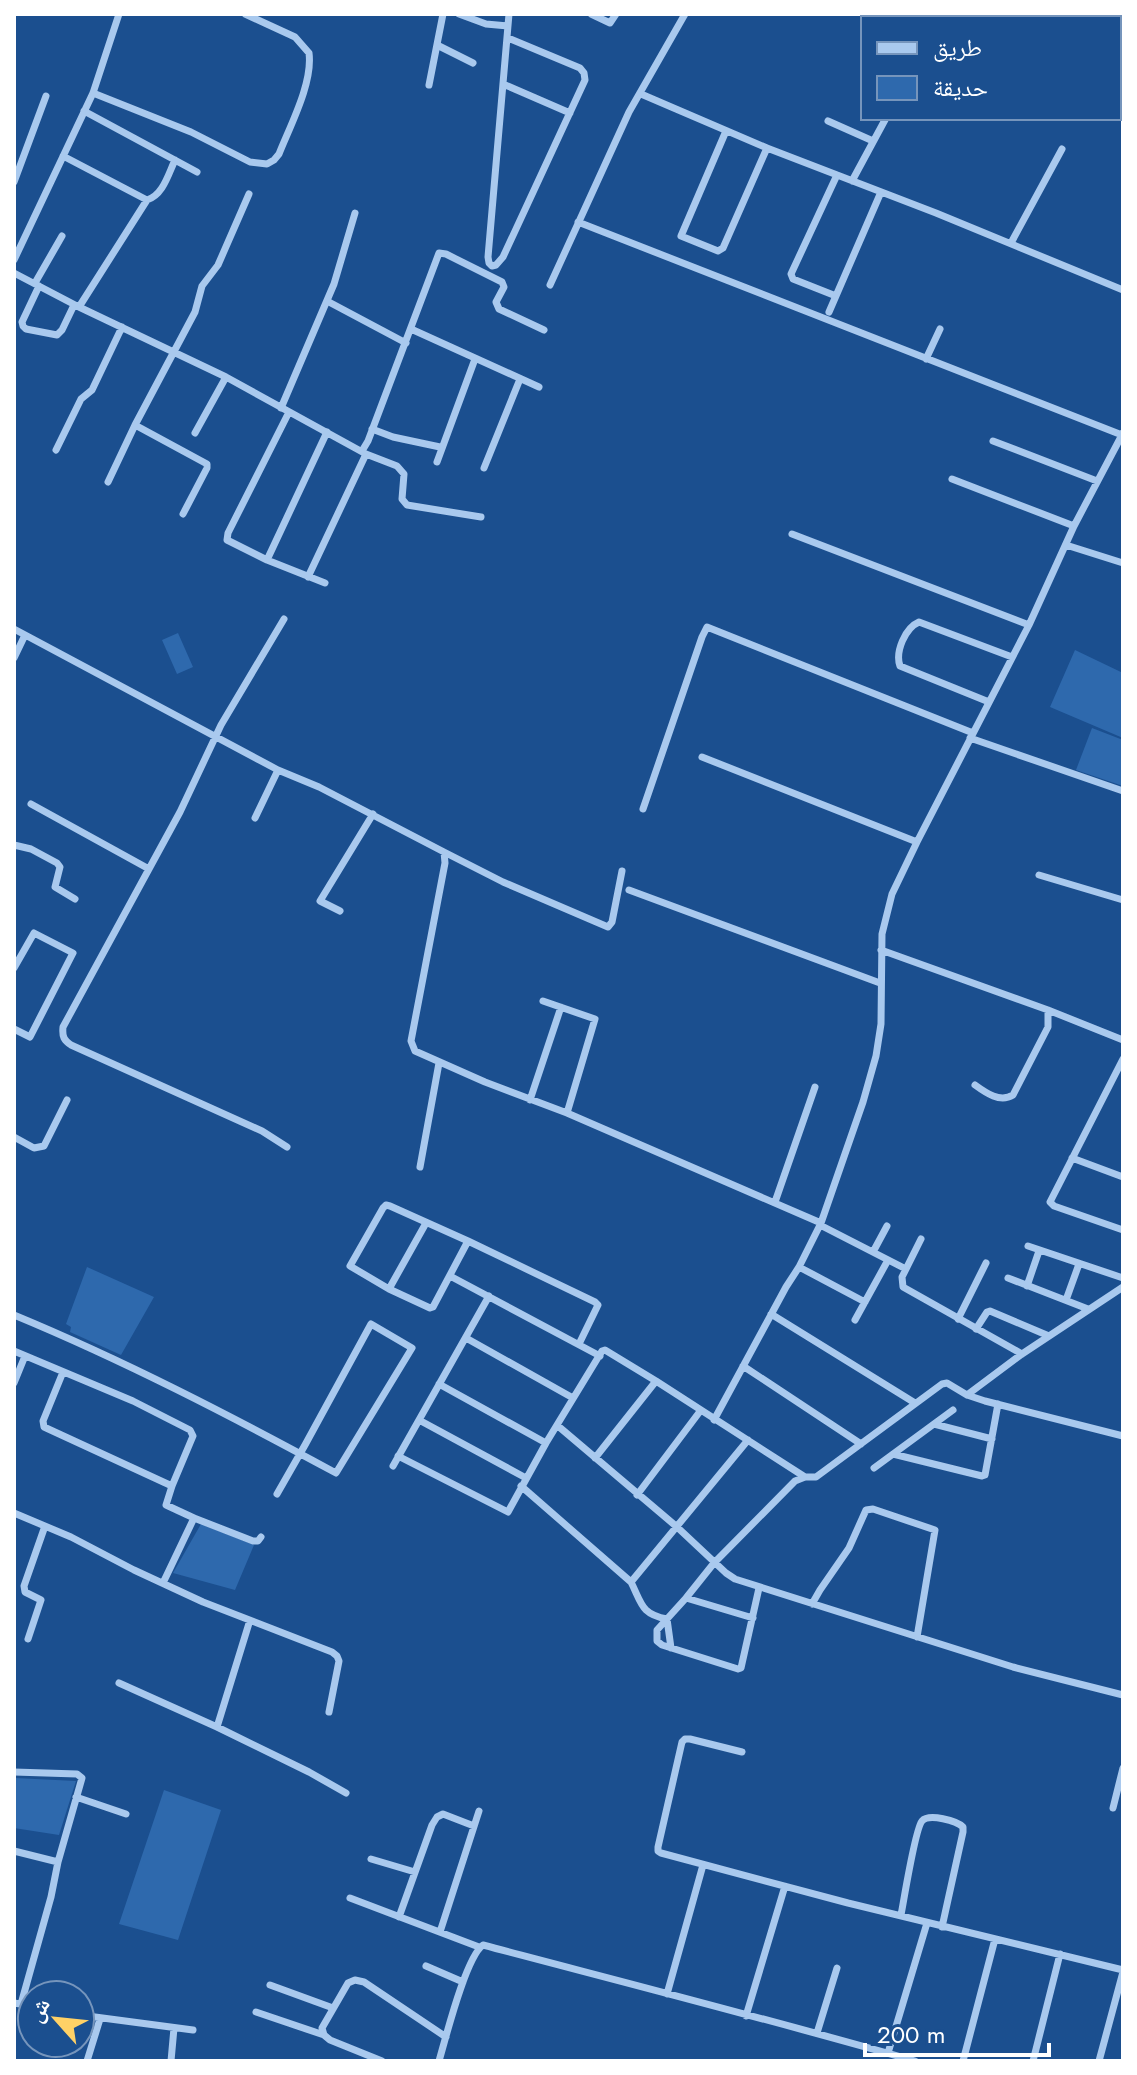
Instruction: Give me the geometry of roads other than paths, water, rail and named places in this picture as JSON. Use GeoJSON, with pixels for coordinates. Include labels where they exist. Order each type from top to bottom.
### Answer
{"type":"FeatureCollection","features":[{"type":"Feature","properties":{"kind":"street"},"geometry":{"type":"LineString","coordinates":[[14,260],[93,93],[119,14]]}},
{"type":"Feature","properties":{"kind":"street"},"geometry":{"type":"LineString","coordinates":[[93,93],[191,132],[250,162],[267,164],[279,154],[303,92],[309,71],[309,53],[295,37],[245,14]]}},
{"type":"Feature","properties":{"kind":"street"},"geometry":{"type":"LineString","coordinates":[[429,85],[443,14]]}},
{"type":"Feature","properties":{"kind":"street"},"geometry":{"type":"LineString","coordinates":[[459,14],[486,24],[508,26]]}},
{"type":"Feature","properties":{"kind":"street"},"geometry":{"type":"LineString","coordinates":[[508,38],[580,68],[585,80],[503,257],[492,266],[488,257],[509,14]]}},
{"type":"Feature","properties":{"kind":"street"},"geometry":{"type":"LineString","coordinates":[[591,14],[608,23],[613,21],[616,14]]}},
{"type":"Feature","properties":{"kind":"street"},"geometry":{"type":"LineString","coordinates":[[550,285],[629,112],[685,14]]}},
{"type":"Feature","properties":{"kind":"street"},"geometry":{"type":"LineString","coordinates":[[437,45],[473,63]]}},
{"type":"Feature","properties":{"kind":"street"},"geometry":{"type":"LineString","coordinates":[[503,84],[570,113]]}},
{"type":"Feature","properties":{"kind":"street"},"geometry":{"type":"LineString","coordinates":[[641,94],[767,148],[1123,290]]}},
{"type":"Feature","properties":{"kind":"street"},"geometry":{"type":"LineString","coordinates":[[14,182],[46,96]]}},
{"type":"Feature","properties":{"kind":"street"},"geometry":{"type":"LineString","coordinates":[[84,111],[197,172]]}},
{"type":"Feature","properties":{"kind":"street"},"geometry":{"type":"LineString","coordinates":[[852,181],[885,120]]}},
{"type":"Feature","properties":{"kind":"street"},"geometry":{"type":"LineString","coordinates":[[828,121],[873,141]]}},
{"type":"Feature","properties":{"kind":"street"},"geometry":{"type":"LineString","coordinates":[[726,131],[681,236],[718,251],[723,248],[767,148]]}},
{"type":"Feature","properties":{"kind":"street"},"geometry":{"type":"LineString","coordinates":[[1011,243],[1062,149]]}},
{"type":"Feature","properties":{"kind":"street"},"geometry":{"type":"LineString","coordinates":[[63,156],[147,200],[158,195],[175,160]]}},
{"type":"Feature","properties":{"kind":"street"},"geometry":{"type":"LineString","coordinates":[[836,296],[793,279],[791,274],[837,175]]}},
{"type":"Feature","properties":{"kind":"street"},"geometry":{"type":"LineString","coordinates":[[829,312],[881,192]]}},
{"type":"Feature","properties":{"kind":"street"},"geometry":{"type":"LineString","coordinates":[[108,482],[195,312],[202,286],[218,265],[249,194]]}},
{"type":"Feature","properties":{"kind":"street"},"geometry":{"type":"LineString","coordinates":[[62,236],[22,322],[26,329],[57,335],[62,330],[147,200]]}},
{"type":"Feature","properties":{"kind":"street"},"geometry":{"type":"LineString","coordinates":[[325,583],[267,560],[229,542],[227,537],[285,410],[339,268],[355,213]]}},
{"type":"Feature","properties":{"kind":"street"},"geometry":{"type":"LineString","coordinates":[[578,222],[1122,434],[1119,449],[1097,481],[1029,625],[902,871],[882,934],[882,1007],[876,1056],[863,1102],[821,1224],[714,1420]]}},
{"type":"Feature","properties":{"kind":"street"},"geometry":{"type":"LineString","coordinates":[[308,577],[364,452],[436,258],[442,253],[502,282],[504,287],[496,302],[499,309],[544,330]]}},
{"type":"Feature","properties":{"kind":"street"},"geometry":{"type":"LineString","coordinates":[[14,273],[226,377],[364,452],[397,466],[404,477],[402,499],[407,505],[481,517]]}},
{"type":"Feature","properties":{"kind":"street"},"geometry":{"type":"LineString","coordinates":[[327,301],[406,343]]}},
{"type":"Feature","properties":{"kind":"street"},"geometry":{"type":"LineString","coordinates":[[56,450],[81,399],[92,390],[122,327]]}},
{"type":"Feature","properties":{"kind":"street"},"geometry":{"type":"LineString","coordinates":[[411,329],[539,387]]}},
{"type":"Feature","properties":{"kind":"street"},"geometry":{"type":"LineString","coordinates":[[926,359],[940,329]]}},
{"type":"Feature","properties":{"kind":"street"},"geometry":{"type":"LineString","coordinates":[[437,462],[475,359]]}},
{"type":"Feature","properties":{"kind":"street"},"geometry":{"type":"LineString","coordinates":[[195,433],[226,377]]}},
{"type":"Feature","properties":{"kind":"street"},"geometry":{"type":"LineString","coordinates":[[484,468],[520,379]]}},
{"type":"Feature","properties":{"kind":"street"},"geometry":{"type":"LineString","coordinates":[[135,425],[207,464],[183,514]]}},
{"type":"Feature","properties":{"kind":"street"},"geometry":{"type":"LineString","coordinates":[[372,429],[440,447]]}},
{"type":"Feature","properties":{"kind":"street"},"geometry":{"type":"LineString","coordinates":[[267,560],[327,432]]}},
{"type":"Feature","properties":{"kind":"street"},"geometry":{"type":"LineString","coordinates":[[993,441],[1097,481]]}},
{"type":"Feature","properties":{"kind":"street"},"geometry":{"type":"LineString","coordinates":[[952,479],[1074,526]]}},
{"type":"Feature","properties":{"kind":"street"},"geometry":{"type":"LineString","coordinates":[[792,534],[1029,625]]}},
{"type":"Feature","properties":{"kind":"street"},"geometry":{"type":"LineString","coordinates":[[1066,545],[1123,563]]}},
{"type":"Feature","properties":{"kind":"street"},"geometry":{"type":"LineString","coordinates":[[284,619],[63,1027],[64,1039],[71,1045],[262,1131],[287,1147]]}},
{"type":"Feature","properties":{"kind":"street"},"geometry":{"type":"LineString","coordinates":[[989,702],[900,666],[898,659],[906,632],[919,622],[1012,657]]}},
{"type":"Feature","properties":{"kind":"street"},"geometry":{"type":"LineString","coordinates":[[643,809],[707,627],[971,735],[1123,791]]}},
{"type":"Feature","properties":{"kind":"street"},"geometry":{"type":"LineString","coordinates":[[14,629],[278,770],[319,787],[503,882],[608,927],[612,922],[622,871]]}},
{"type":"Feature","properties":{"kind":"street"},"geometry":{"type":"LineString","coordinates":[[14,658],[25,635]]}},
{"type":"Feature","properties":{"kind":"street"},"geometry":{"type":"LineString","coordinates":[[702,757],[917,842]]}},
{"type":"Feature","properties":{"kind":"street"},"geometry":{"type":"LineString","coordinates":[[255,818],[278,770]]}},
{"type":"Feature","properties":{"kind":"street"},"geometry":{"type":"LineString","coordinates":[[31,804],[149,869]]}},
{"type":"Feature","properties":{"kind":"street"},"geometry":{"type":"LineString","coordinates":[[340,911],[320,901],[373,814]]}},
{"type":"Feature","properties":{"kind":"street"},"geometry":{"type":"LineString","coordinates":[[14,845],[31,849],[57,863],[60,867],[55,887],[75,899]]}},
{"type":"Feature","properties":{"kind":"street"},"geometry":{"type":"LineString","coordinates":[[444,852],[445,863],[411,1041],[415,1051],[775,1202],[906,1269]]}},
{"type":"Feature","properties":{"kind":"street"},"geometry":{"type":"LineString","coordinates":[[1039,875],[1123,900]]}},
{"type":"Feature","properties":{"kind":"street"},"geometry":{"type":"LineString","coordinates":[[629,890],[880,983]]}},
{"type":"Feature","properties":{"kind":"street"},"geometry":{"type":"LineString","coordinates":[[14,968],[34,933],[73,953],[30,1037],[14,1029]]}},
{"type":"Feature","properties":{"kind":"street"},"geometry":{"type":"LineString","coordinates":[[881,950],[1123,1040]]}},
{"type":"Feature","properties":{"kind":"street"},"geometry":{"type":"LineString","coordinates":[[543,1001],[595,1019],[567,1113]]}},
{"type":"Feature","properties":{"kind":"street"},"geometry":{"type":"LineString","coordinates":[[530,1100],[561,1007]]}},
{"type":"Feature","properties":{"kind":"street"},"geometry":{"type":"LineString","coordinates":[[975,1085],[1000,1098],[1013,1095],[1048,1027],[1048,1010]]}},
{"type":"Feature","properties":{"kind":"street"},"geometry":{"type":"LineString","coordinates":[[1123,1059],[1050,1198],[1051,1205],[1123,1230]]}},
{"type":"Feature","properties":{"kind":"street"},"geometry":{"type":"LineString","coordinates":[[420,1167],[439,1063]]}},
{"type":"Feature","properties":{"kind":"street"},"geometry":{"type":"LineString","coordinates":[[775,1202],[815,1087]]}},
{"type":"Feature","properties":{"kind":"street"},"geometry":{"type":"LineString","coordinates":[[14,1137],[34,1148],[44,1146],[67,1100]]}},
{"type":"Feature","properties":{"kind":"street"},"geometry":{"type":"LineString","coordinates":[[1072,1158],[1123,1177]]}},
{"type":"Feature","properties":{"kind":"street"},"geometry":{"type":"LineString","coordinates":[[468,1241],[430,1308],[350,1266],[383,1208],[390,1206],[468,1241],[598,1305],[579,1344]]}},
{"type":"Feature","properties":{"kind":"street"},"geometry":{"type":"LineString","coordinates":[[389,1289],[426,1223]]}},
{"type":"Feature","properties":{"kind":"street"},"geometry":{"type":"LineString","coordinates":[[873,1252],[887,1226]]}},
{"type":"Feature","properties":{"kind":"street"},"geometry":{"type":"LineString","coordinates":[[921,1239],[906,1269],[901,1283],[903,1287],[1022,1354]]}},
{"type":"Feature","properties":{"kind":"street"},"geometry":{"type":"LineString","coordinates":[[1028,1246],[1123,1278]]}},
{"type":"Feature","properties":{"kind":"street"},"geometry":{"type":"LineString","coordinates":[[1027,1286],[1039,1251]]}},
{"type":"Feature","properties":{"kind":"street"},"geometry":{"type":"LineString","coordinates":[[855,1320],[888,1260]]}},
{"type":"Feature","properties":{"kind":"street"},"geometry":{"type":"LineString","coordinates":[[958,1319],[986,1263]]}},
{"type":"Feature","properties":{"kind":"street"},"geometry":{"type":"LineString","coordinates":[[1066,1300],[1079,1264]]}},
{"type":"Feature","properties":{"kind":"street"},"geometry":{"type":"LineString","coordinates":[[799,1267],[865,1302]]}},
{"type":"Feature","properties":{"kind":"street"},"geometry":{"type":"LineString","coordinates":[[450,1276],[600,1356]]}},
{"type":"Feature","properties":{"kind":"street"},"geometry":{"type":"LineString","coordinates":[[1008,1278],[1088,1309]]}},
{"type":"Feature","properties":{"kind":"street"},"geometry":{"type":"LineString","coordinates":[[967,1395],[1022,1354],[1123,1287]]}},
{"type":"Feature","properties":{"kind":"street"},"geometry":{"type":"LineString","coordinates":[[393,1466],[489,1296]]}},
{"type":"Feature","properties":{"kind":"street"},"geometry":{"type":"LineString","coordinates":[[976,1329],[990,1311],[1049,1336]]}},
{"type":"Feature","properties":{"kind":"street"},"geometry":{"type":"LineString","coordinates":[[771,1314],[915,1403]]}},
{"type":"Feature","properties":{"kind":"street"},"geometry":{"type":"LineString","coordinates":[[14,1315],[134,1367],[300,1453],[336,1473],[412,1348],[371,1324],[300,1453],[277,1494]]}},
{"type":"Feature","properties":{"kind":"street"},"geometry":{"type":"LineString","coordinates":[[466,1338],[573,1398]]}},
{"type":"Feature","properties":{"kind":"street"},"geometry":{"type":"LineString","coordinates":[[14,1351],[133,1401],[193,1432],[166,1505],[253,1541],[261,1537]]}},
{"type":"Feature","properties":{"kind":"street"},"geometry":{"type":"LineString","coordinates":[[398,1456],[508,1512],[602,1351],[608,1351],[805,1477]]}},
{"type":"Feature","properties":{"kind":"street"},"geometry":{"type":"LineString","coordinates":[[14,1383],[25,1356]]}},
{"type":"Feature","properties":{"kind":"street"},"geometry":{"type":"LineString","coordinates":[[743,1366],[861,1444]]}},
{"type":"Feature","properties":{"kind":"street"},"geometry":{"type":"LineString","coordinates":[[63,1372],[43,1421],[44,1427],[172,1486]]}},
{"type":"Feature","properties":{"kind":"street"},"geometry":{"type":"LineString","coordinates":[[595,1458],[656,1381]]}},
{"type":"Feature","properties":{"kind":"street"},"geometry":{"type":"LineString","coordinates":[[759,1588],[742,1665],[738,1669],[657,1641],[657,1630],[714,1563],[795,1481],[816,1477],[944,1383],[967,1395],[1123,1436]]}},
{"type":"Feature","properties":{"kind":"street"},"geometry":{"type":"LineString","coordinates":[[439,1384],[546,1443]]}},
{"type":"Feature","properties":{"kind":"street"},"geometry":{"type":"LineString","coordinates":[[893,1454],[985,1475],[998,1404]]}},
{"type":"Feature","properties":{"kind":"street"},"geometry":{"type":"LineString","coordinates":[[637,1495],[701,1410]]}},
{"type":"Feature","properties":{"kind":"street"},"geometry":{"type":"LineString","coordinates":[[874,1468],[953,1410]]}},
{"type":"Feature","properties":{"kind":"street"},"geometry":{"type":"LineString","coordinates":[[419,1420],[526,1478]]}},
{"type":"Feature","properties":{"kind":"street"},"geometry":{"type":"LineString","coordinates":[[934,1424],[992,1439]]}},
{"type":"Feature","properties":{"kind":"street"},"geometry":{"type":"LineString","coordinates":[[558,1426],[730,1576],[759,1588],[1013,1667],[1123,1695]]}},
{"type":"Feature","properties":{"kind":"street"},"geometry":{"type":"LineString","coordinates":[[631,1582],[748,1440]]}},
{"type":"Feature","properties":{"kind":"street"},"geometry":{"type":"LineString","coordinates":[[521,1486],[631,1582],[645,1611],[667,1619]]}},
{"type":"Feature","properties":{"kind":"street"},"geometry":{"type":"LineString","coordinates":[[812,1604],[849,1548],[866,1510],[882,1512],[935,1530],[917,1637]]}},
{"type":"Feature","properties":{"kind":"street"},"geometry":{"type":"LineString","coordinates":[[14,1513],[71,1537],[203,1602],[332,1652],[339,1661],[329,1712]]}},
{"type":"Feature","properties":{"kind":"street"},"geometry":{"type":"LineString","coordinates":[[163,1583],[194,1518]]}},
{"type":"Feature","properties":{"kind":"street"},"geometry":{"type":"LineString","coordinates":[[28,1639],[41,1600],[25,1592],[24,1586],[45,1526]]}},
{"type":"Feature","properties":{"kind":"street"},"geometry":{"type":"LineString","coordinates":[[686,1598],[753,1618]]}},
{"type":"Feature","properties":{"kind":"street"},"geometry":{"type":"LineString","coordinates":[[667,1619],[671,1648]]}},
{"type":"Feature","properties":{"kind":"street"},"geometry":{"type":"LineString","coordinates":[[217,1727],[250,1620]]}},
{"type":"Feature","properties":{"kind":"street"},"geometry":{"type":"LineString","coordinates":[[119,1683],[217,1727],[346,1793]]}},
{"type":"Feature","properties":{"kind":"street"},"geometry":{"type":"LineString","coordinates":[[742,1752],[685,1739],[680,1748],[658,1851],[667,1856],[942,1927],[1123,1971],[1099,2061]]}},
{"type":"Feature","properties":{"kind":"street"},"geometry":{"type":"LineString","coordinates":[[1113,1808],[1123,1768]]}},
{"type":"Feature","properties":{"kind":"street"},"geometry":{"type":"LineString","coordinates":[[14,1772],[77,1774],[82,1778],[51,1897],[25,1979]]}},
{"type":"Feature","properties":{"kind":"street"},"geometry":{"type":"LineString","coordinates":[[76,1797],[126,1814]]}},
{"type":"Feature","properties":{"kind":"street"},"geometry":{"type":"LineString","coordinates":[[440,1932],[479,1811]]}},
{"type":"Feature","properties":{"kind":"street"},"geometry":{"type":"LineString","coordinates":[[399,1917],[437,1817],[443,1814],[474,1826]]}},
{"type":"Feature","properties":{"kind":"street"},"geometry":{"type":"LineString","coordinates":[[901,1915],[922,1821],[932,1817],[956,1822],[963,1827],[963,1832],[942,1927]]}},
{"type":"Feature","properties":{"kind":"street"},"geometry":{"type":"LineString","coordinates":[[14,1851],[58,1862]]}},
{"type":"Feature","properties":{"kind":"street"},"geometry":{"type":"LineString","coordinates":[[371,1859],[415,1872]]}},
{"type":"Feature","properties":{"kind":"street"},"geometry":{"type":"LineString","coordinates":[[667,1994],[703,1865]]}},
{"type":"Feature","properties":{"kind":"street"},"geometry":{"type":"LineString","coordinates":[[746,2016],[785,1886]]}},
{"type":"Feature","properties":{"kind":"street"},"geometry":{"type":"LineString","coordinates":[[350,1898],[479,1947],[483,1945],[817,2033],[888,2053],[898,2059],[915,2061]]}},
{"type":"Feature","properties":{"kind":"street"},"geometry":{"type":"LineString","coordinates":[[888,2053],[927,1923]]}},
{"type":"Feature","properties":{"kind":"street"},"geometry":{"type":"LineString","coordinates":[[963,2061],[995,1939]]}},
{"type":"Feature","properties":{"kind":"street"},"geometry":{"type":"LineString","coordinates":[[439,2061],[463,1982],[479,1947]]}},
{"type":"Feature","properties":{"kind":"street"},"geometry":{"type":"LineString","coordinates":[[1033,2061],[1060,1954]]}},
{"type":"Feature","properties":{"kind":"street"},"geometry":{"type":"LineString","coordinates":[[426,1966],[463,1982]]}},
{"type":"Feature","properties":{"kind":"street"},"geometry":{"type":"LineString","coordinates":[[817,2033],[837,1968]]}},
{"type":"Feature","properties":{"kind":"street"},"geometry":{"type":"LineString","coordinates":[[324,2035],[322,2028],[333,2008],[348,1983],[355,1980],[364,1982],[446,2037]]}},
{"type":"Feature","properties":{"kind":"street"},"geometry":{"type":"LineString","coordinates":[[270,1985],[333,2008]]}},
{"type":"Feature","properties":{"kind":"street"},"geometry":{"type":"LineString","coordinates":[[256,2012],[324,2035],[382,2061]]}},
{"type":"Feature","properties":{"kind":"street"},"geometry":{"type":"LineString","coordinates":[[96,2018],[193,2030]]}},
{"type":"Feature","properties":{"kind":"street"},"geometry":{"type":"LineString","coordinates":[[87,2061],[100,2019]]}},
{"type":"Feature","properties":{"kind":"street"},"geometry":{"type":"LineString","coordinates":[[171,2061],[174,2028]]}}]}
